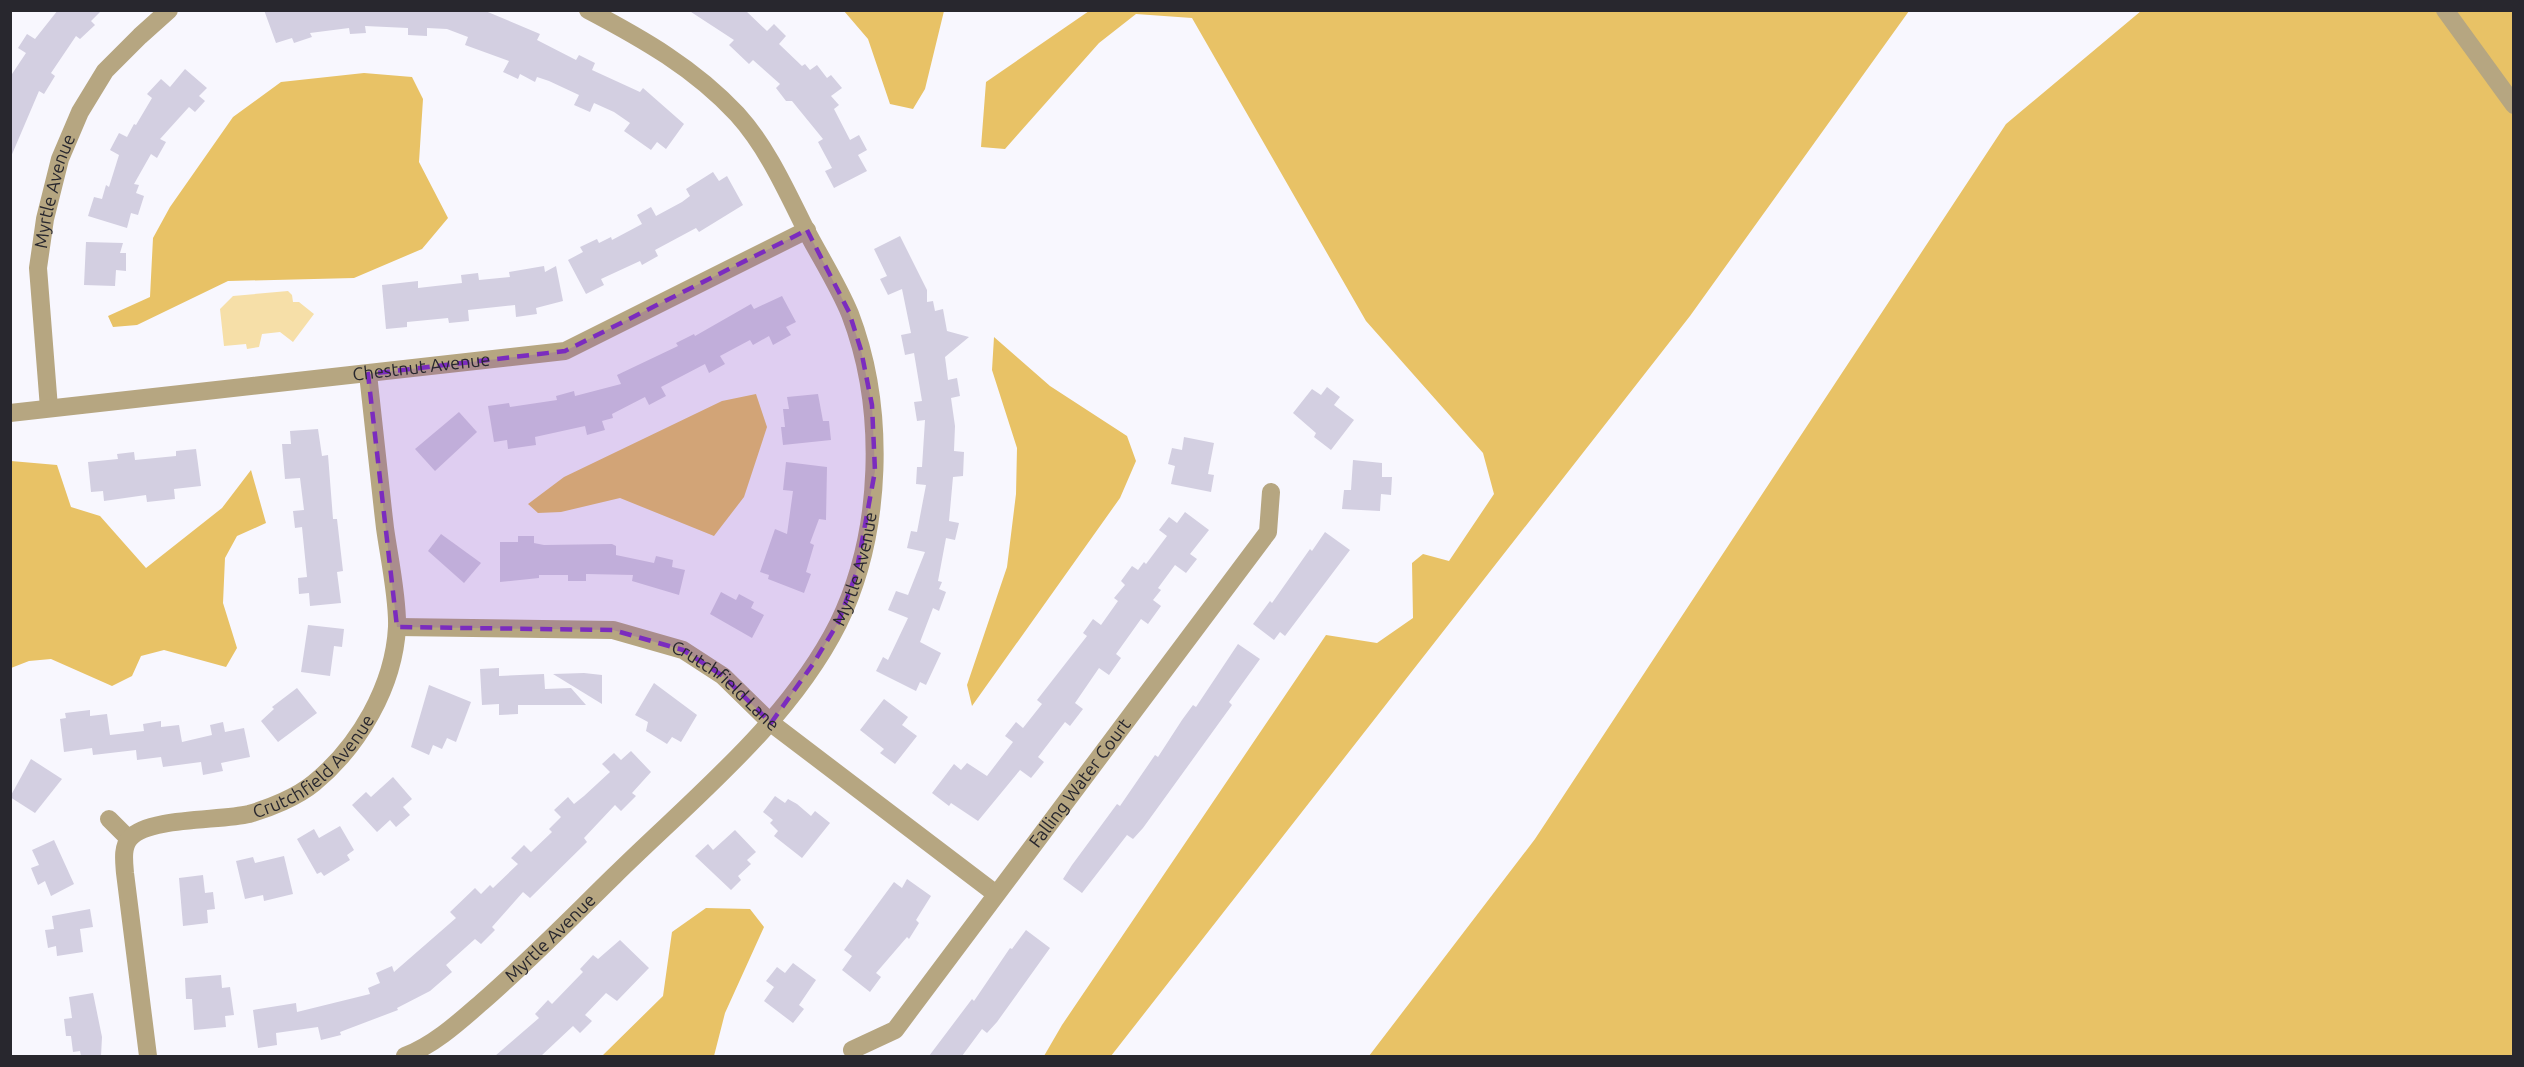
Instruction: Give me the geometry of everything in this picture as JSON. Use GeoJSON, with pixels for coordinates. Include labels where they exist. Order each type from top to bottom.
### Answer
{"type":"FeatureCollection","features":[{"type":"Feature","properties":{"kind":"street","name":"Myrtle Avenue"},"geometry":{"type":"LineString","coordinates":[[49,408],[38,268],[45,219],[60,159],[80,112],[105,71],[169,10]]}},
{"type":"Feature","properties":{"kind":"street","name":"Myrtle Avenue"},"geometry":{"type":"LineString","coordinates":[[405,1056],[456,1025],[505,982],[771,723],[813,664],[838,623],[856,574],[869,523],[875,471],[872,405],[861,350],[849,312],[776,168],[738,116],[700,79],[652,43],[588,10]]}},
{"type":"Feature","properties":{"kind":"street"},"geometry":{"type":"LineString","coordinates":[[2445,10],[2514,105]]}},
{"type":"Feature","properties":{"kind":"street","name":"Chestnut Avenue"},"geometry":{"type":"LineString","coordinates":[[10,413],[368,375],[565,351],[807,230]]}},
{"type":"Feature","properties":{"kind":"street","name":"Crutchfield Avenue"},"geometry":{"type":"LineString","coordinates":[[129,839],[139,831],[166,824],[248,814],[280,802],[313,784],[344,753],[366,723],[384,689],[397,627],[368,375]]}},
{"type":"Feature","properties":{"kind":"street","name":"Falling Water Court"},"geometry":{"type":"LineString","coordinates":[[852,1050],[895,1030],[1268,532],[1271,492]]}},
{"type":"Feature","properties":{"kind":"street","name":"Crutchfield Lane"},"geometry":{"type":"LineString","coordinates":[[397,627],[613,630],[683,650],[723,676],[771,723],[996,894]]}},
{"type":"Feature","properties":{"kind":"street"},"geometry":{"type":"LineString","coordinates":[[110,819],[129,839],[124,853],[125,873],[148,1056]]}},
{"type":"Feature","properties":{"kind":"highlighted area"},"geometry":{"type":"Polygon","coordinates":[[[807,230],[849,312],[861,350],[872,405],[875,471],[856,574],[838,623],[813,664],[771,723],[723,676],[683,650],[613,630],[397,627],[368,374],[565,351],[807,230]]]}},
{"type":"Feature","properties":{"kind":"shaded area"},"geometry":{"type":"Polygon","coordinates":[[[844,11],[944,11],[925,89],[913,109],[890,104],[868,39],[844,11]]]}},
{"type":"Feature","properties":{"kind":"shaded area"},"geometry":{"type":"Polygon","coordinates":[[[1089,11],[1909,11],[1690,316],[1111,1056],[1044,1056],[1062,1025],[1326,635],[1377,643],[1413,618],[1412,563],[1423,554],[1449,561],[1494,494],[1483,453],[1366,321],[1192,18],[1136,14],[1099,43],[1005,149],[981,147],[986,82],[1089,11]]]}},
{"type":"Feature","properties":{"kind":"shaded area"},"geometry":{"type":"Polygon","coordinates":[[[2141,11],[2437,11],[2513,114],[2513,1056],[1369,1056],[1535,839],[2006,124],[2141,11]]]}},
{"type":"Feature","properties":{"kind":"shaded area"},"geometry":{"type":"Polygon","coordinates":[[[2452,11],[2513,11],[2513,95],[2452,11]]]}},
{"type":"Feature","properties":{"kind":"shaded area"},"geometry":{"type":"Polygon","coordinates":[[[364,73],[412,77],[423,99],[419,162],[448,218],[422,249],[354,278],[228,281],[137,325],[113,327],[108,316],[150,297],[153,238],[170,207],[233,117],[281,82],[364,73]]]}},
{"type":"Feature","properties":{"kind":"shaded area"},"geometry":{"type":"Polygon","coordinates":[[[288,291],[292,295],[293,302],[299,302],[314,314],[293,342],[280,332],[262,334],[259,347],[247,349],[246,344],[224,346],[220,309],[233,296],[288,291]]]}},
{"type":"Feature","properties":{"kind":"shaded area"},"geometry":{"type":"Polygon","coordinates":[[[994,337],[1050,386],[1127,436],[1136,461],[1120,498],[972,706],[967,685],[1007,567],[1016,494],[1017,448],[992,370],[994,337]]]}},
{"type":"Feature","properties":{"kind":"shaded area"},"geometry":{"type":"Polygon","coordinates":[[[756,394],[767,427],[744,497],[714,536],[620,498],[561,512],[538,513],[528,504],[564,477],[722,401],[756,394]]]}},
{"type":"Feature","properties":{"kind":"shaded area"},"geometry":{"type":"Polygon","coordinates":[[[11,461],[57,465],[71,507],[100,516],[146,568],[222,508],[251,470],[266,523],[237,536],[225,558],[223,603],[237,648],[226,667],[164,650],[141,656],[132,676],[112,686],[51,659],[29,661],[11,668],[11,461]]]}},
{"type":"Feature","properties":{"kind":"shaded area"},"geometry":{"type":"Polygon","coordinates":[[[706,908],[750,909],[764,927],[725,1013],[714,1056],[602,1056],[663,996],[672,932],[706,908]]]}},
{"type":"Feature","properties":{"kind":"building"},"geometry":{"type":"Polygon","coordinates":[[[58,10],[102,10],[91,21],[95,25],[80,39],[76,36],[51,73],[55,76],[44,94],[39,91],[10,159],[10,77],[26,53],[18,48],[27,34],[35,39],[58,10]]]}},
{"type":"Feature","properties":{"kind":"building"},"geometry":{"type":"Polygon","coordinates":[[[264,10],[483,10],[540,34],[537,40],[576,60],[579,55],[595,63],[592,70],[640,92],[643,88],[684,124],[666,149],[657,142],[651,150],[624,131],[630,123],[614,112],[594,103],[590,112],[574,105],[579,95],[549,81],[537,77],[535,82],[520,74],[518,79],[503,72],[509,61],[465,45],[468,37],[447,29],[427,28],[427,36],[408,35],[408,28],[365,26],[366,33],[350,34],[349,28],[310,33],[312,37],[294,43],[292,38],[276,43],[264,10]]]}},
{"type":"Feature","properties":{"kind":"building"},"geometry":{"type":"Polygon","coordinates":[[[688,10],[745,10],[767,31],[774,24],[786,36],[779,44],[802,66],[805,64],[810,70],[817,65],[827,78],[831,75],[842,88],[831,96],[839,105],[834,109],[850,140],[859,135],[867,150],[858,155],[867,171],[834,188],[825,171],[832,168],[818,142],[823,139],[792,101],[786,101],[776,88],[780,84],[753,60],[749,64],[729,45],[734,40],[688,10]]]}},
{"type":"Feature","properties":{"kind":"building"},"geometry":{"type":"Polygon","coordinates":[[[185,69],[207,88],[199,96],[205,101],[195,112],[189,107],[160,139],[166,142],[157,158],[151,154],[134,184],[139,185],[136,193],[144,196],[138,215],[131,213],[127,228],[88,216],[94,197],[102,199],[106,185],[109,187],[119,155],[110,150],[119,133],[127,137],[152,98],[147,94],[161,79],[170,87],[185,69]]]}},
{"type":"Feature","properties":{"kind":"building"},"geometry":{"type":"Polygon","coordinates":[[[713,172],[719,181],[727,176],[743,205],[699,232],[696,228],[655,250],[658,256],[642,265],[640,261],[601,279],[604,285],[586,294],[568,260],[583,252],[580,247],[597,239],[599,243],[611,237],[612,240],[642,224],[637,215],[651,207],[656,216],[682,202],[690,196],[686,189],[713,172]]]}},
{"type":"Feature","properties":{"kind":"building"},"geometry":{"type":"Polygon","coordinates":[[[900,236],[927,290],[927,302],[933,301],[935,311],[943,309],[947,331],[969,337],[945,357],[948,380],[957,378],[960,396],[951,398],[955,426],[954,451],[964,452],[963,476],[953,477],[949,521],[959,523],[955,540],[946,538],[938,581],[942,582],[939,589],[946,592],[939,611],[933,608],[920,642],[941,653],[926,685],[920,682],[916,691],[876,671],[883,657],[888,660],[908,618],[888,610],[896,591],[908,595],[925,552],[907,548],[911,531],[917,532],[926,485],[916,484],[917,467],[922,467],[925,420],[917,421],[914,402],[922,401],[914,353],[905,355],[901,335],[911,333],[902,289],[888,295],[880,279],[887,276],[874,249],[900,236]]]}},
{"type":"Feature","properties":{"kind":"building"},"geometry":{"type":"Polygon","coordinates":[[[86,242],[123,243],[120,253],[126,253],[126,271],[116,270],[115,286],[84,285],[86,242]]]}},
{"type":"Feature","properties":{"kind":"building"},"geometry":{"type":"Polygon","coordinates":[[[544,266],[545,272],[556,266],[563,301],[536,308],[537,314],[516,317],[515,305],[468,310],[469,321],[449,323],[448,318],[407,322],[407,327],[386,329],[382,285],[418,281],[418,288],[462,283],[461,275],[478,273],[479,280],[510,277],[509,272],[544,266]]]}},
{"type":"Feature","properties":{"kind":"building"},"geometry":{"type":"Polygon","coordinates":[[[782,296],[796,322],[786,327],[791,335],[773,345],[769,336],[753,345],[750,340],[720,356],[725,364],[709,373],[705,364],[661,387],[666,396],[649,405],[645,397],[612,414],[613,418],[602,421],[605,430],[587,435],[585,426],[535,437],[536,445],[508,449],[507,440],[494,442],[488,406],[509,403],[510,407],[557,400],[556,396],[574,391],[575,396],[621,384],[617,375],[678,346],[676,343],[694,334],[695,336],[751,304],[754,309],[782,296]]]}},
{"type":"Feature","properties":{"kind":"building"},"geometry":{"type":"Polygon","coordinates":[[[1327,387],[1340,397],[1334,405],[1354,420],[1331,450],[1314,437],[1316,433],[1293,413],[1312,389],[1321,395],[1327,387]]]}},
{"type":"Feature","properties":{"kind":"building"},"geometry":{"type":"Polygon","coordinates":[[[818,394],[823,421],[829,421],[831,440],[783,445],[781,427],[785,427],[783,409],[789,409],[787,397],[818,394]]]}},
{"type":"Feature","properties":{"kind":"building"},"geometry":{"type":"Polygon","coordinates":[[[459,412],[477,432],[435,471],[415,449],[459,412]]]}},
{"type":"Feature","properties":{"kind":"building"},"geometry":{"type":"Polygon","coordinates":[[[318,429],[322,456],[328,455],[333,519],[337,519],[343,571],[337,572],[341,603],[310,606],[309,593],[299,594],[298,578],[307,577],[302,527],[295,528],[293,511],[304,510],[300,478],[285,479],[282,444],[291,444],[290,431],[318,429]]]}},
{"type":"Feature","properties":{"kind":"building"},"geometry":{"type":"Polygon","coordinates":[[[1184,437],[1214,443],[1208,474],[1214,475],[1211,492],[1171,484],[1175,466],[1168,464],[1172,448],[1182,450],[1184,437]]]}},
{"type":"Feature","properties":{"kind":"building"},"geometry":{"type":"Polygon","coordinates":[[[196,449],[201,486],[174,489],[175,499],[147,502],[146,495],[104,501],[103,491],[91,492],[88,462],[118,459],[117,454],[134,452],[135,460],[176,456],[176,451],[196,449]]]}},
{"type":"Feature","properties":{"kind":"building"},"geometry":{"type":"Polygon","coordinates":[[[1353,460],[1382,463],[1382,477],[1392,477],[1391,495],[1381,494],[1380,511],[1342,509],[1344,490],[1351,490],[1353,460]]]}},
{"type":"Feature","properties":{"kind":"building"},"geometry":{"type":"Polygon","coordinates":[[[786,462],[827,467],[826,520],[819,519],[810,543],[814,545],[806,572],[811,574],[804,593],[768,579],[769,575],[760,572],[775,529],[787,534],[793,491],[783,490],[786,462]]]}},
{"type":"Feature","properties":{"kind":"building"},"geometry":{"type":"Polygon","coordinates":[[[1185,512],[1209,530],[1190,554],[1197,559],[1186,573],[1175,565],[1158,588],[1161,590],[1153,600],[1161,606],[1148,624],[1141,619],[1116,654],[1121,658],[1109,675],[1099,668],[1075,703],[1083,709],[1070,726],[1065,722],[1038,757],[1044,762],[1031,778],[1020,770],[978,821],[951,803],[949,806],[932,793],[954,764],[961,770],[967,763],[987,776],[1013,742],[1005,736],[1016,722],[1023,728],[1042,704],[1037,700],[1087,636],[1083,633],[1093,619],[1101,625],[1118,601],[1114,598],[1125,585],[1121,581],[1132,566],[1138,570],[1144,562],[1146,564],[1167,536],[1159,530],[1169,517],[1177,523],[1185,512]]]}},
{"type":"Feature","properties":{"kind":"building"},"geometry":{"type":"Polygon","coordinates":[[[1325,532],[1350,550],[1285,636],[1280,632],[1274,640],[1253,624],[1270,601],[1272,603],[1310,549],[1312,551],[1325,532]]]}},
{"type":"Feature","properties":{"kind":"building"},"geometry":{"type":"Polygon","coordinates":[[[441,534],[481,563],[464,583],[428,551],[441,534]]]}},
{"type":"Feature","properties":{"kind":"building"},"geometry":{"type":"Polygon","coordinates":[[[518,536],[534,536],[534,543],[544,545],[612,544],[616,546],[616,555],[654,563],[656,556],[673,560],[672,567],[685,570],[679,595],[632,581],[633,575],[586,574],[586,581],[568,581],[568,575],[539,575],[539,578],[500,582],[500,542],[518,542],[518,536]]]}},
{"type":"Feature","properties":{"kind":"building"},"geometry":{"type":"Polygon","coordinates":[[[721,592],[736,600],[739,594],[754,602],[751,608],[764,615],[752,638],[710,614],[721,592]]]}},
{"type":"Feature","properties":{"kind":"building"},"geometry":{"type":"Polygon","coordinates":[[[308,625],[344,629],[342,647],[334,646],[330,676],[301,672],[308,625]]]}},
{"type":"Feature","properties":{"kind":"building"},"geometry":{"type":"Polygon","coordinates":[[[1238,644],[1260,659],[1229,702],[1232,705],[1143,828],[1133,839],[1127,835],[1082,893],[1063,879],[1117,804],[1120,806],[1155,755],[1158,757],[1193,705],[1196,707],[1238,644]]]}},
{"type":"Feature","properties":{"kind":"building"},"geometry":{"type":"Polygon","coordinates":[[[499,668],[499,676],[544,674],[545,689],[571,688],[586,705],[518,705],[518,714],[499,715],[499,704],[482,705],[480,669],[499,668]]]}},
{"type":"Feature","properties":{"kind":"building"},"geometry":{"type":"Polygon","coordinates":[[[553,674],[602,675],[602,704],[553,674]]]}},
{"type":"Feature","properties":{"kind":"building"},"geometry":{"type":"Polygon","coordinates":[[[654,683],[697,715],[681,742],[672,737],[667,744],[646,731],[648,722],[635,715],[654,683]]]}},
{"type":"Feature","properties":{"kind":"building"},"geometry":{"type":"Polygon","coordinates":[[[429,685],[471,702],[456,742],[447,738],[442,749],[433,745],[429,755],[411,747],[429,685]]]}},
{"type":"Feature","properties":{"kind":"building"},"geometry":{"type":"Polygon","coordinates":[[[297,688],[317,713],[278,742],[261,721],[274,709],[272,707],[297,688]]]}},
{"type":"Feature","properties":{"kind":"building"},"geometry":{"type":"Polygon","coordinates":[[[884,699],[908,717],[902,725],[917,736],[895,764],[880,753],[884,749],[860,730],[884,699]]]}},
{"type":"Feature","properties":{"kind":"building"},"geometry":{"type":"Polygon","coordinates":[[[90,710],[90,716],[107,714],[110,735],[144,731],[143,724],[161,721],[161,727],[179,725],[182,742],[212,735],[210,725],[223,722],[225,732],[244,728],[250,757],[221,763],[223,771],[203,775],[201,762],[163,767],[161,757],[137,760],[136,750],[93,755],[92,748],[64,752],[60,719],[66,718],[65,713],[90,710]]]}},
{"type":"Feature","properties":{"kind":"building"},"geometry":{"type":"Polygon","coordinates":[[[631,751],[651,772],[632,793],[636,796],[621,811],[615,805],[584,838],[587,842],[530,898],[523,892],[492,927],[495,930],[481,944],[475,939],[446,965],[452,972],[430,991],[397,1008],[398,1010],[340,1032],[341,1035],[321,1040],[318,1027],[276,1033],[277,1045],[258,1048],[253,1010],[296,1003],[297,1012],[370,994],[368,988],[380,983],[376,973],[392,966],[394,972],[456,918],[450,912],[475,888],[481,894],[490,885],[493,888],[518,864],[511,858],[524,845],[531,852],[552,832],[549,829],[561,817],[554,810],[568,797],[574,804],[610,772],[602,764],[614,753],[621,760],[631,751]]]}},
{"type":"Feature","properties":{"kind":"building"},"geometry":{"type":"Polygon","coordinates":[[[31,759],[62,779],[35,813],[10,797],[31,759]]]}},
{"type":"Feature","properties":{"kind":"building"},"geometry":{"type":"Polygon","coordinates":[[[393,777],[412,799],[403,807],[410,815],[396,827],[390,820],[377,832],[352,805],[366,792],[371,797],[393,777]]]}},
{"type":"Feature","properties":{"kind":"building"},"geometry":{"type":"Polygon","coordinates":[[[775,796],[785,803],[788,799],[797,804],[811,816],[815,811],[830,823],[802,858],[774,836],[778,831],[770,823],[773,820],[763,812],[775,796]]]}},
{"type":"Feature","properties":{"kind":"building"},"geometry":{"type":"Polygon","coordinates":[[[340,826],[354,850],[347,855],[350,860],[324,876],[321,872],[317,874],[297,839],[314,829],[319,838],[340,826]]]}},
{"type":"Feature","properties":{"kind":"building"},"geometry":{"type":"Polygon","coordinates":[[[735,830],[756,852],[747,860],[751,864],[738,876],[741,880],[731,890],[695,856],[708,844],[713,850],[735,830]]]}},
{"type":"Feature","properties":{"kind":"building"},"geometry":{"type":"Polygon","coordinates":[[[54,840],[74,884],[51,896],[45,881],[38,885],[31,868],[39,865],[32,850],[54,840]]]}},
{"type":"Feature","properties":{"kind":"building"},"geometry":{"type":"Polygon","coordinates":[[[284,856],[293,894],[264,901],[263,895],[245,899],[236,861],[253,857],[255,863],[284,856]]]}},
{"type":"Feature","properties":{"kind":"building"},"geometry":{"type":"Polygon","coordinates":[[[203,875],[205,893],[213,892],[215,909],[207,910],[208,923],[183,926],[179,878],[203,875]]]}},
{"type":"Feature","properties":{"kind":"building"},"geometry":{"type":"Polygon","coordinates":[[[907,879],[931,896],[916,920],[919,923],[909,939],[907,937],[876,973],[881,977],[870,992],[842,970],[852,956],[844,950],[894,882],[902,888],[907,879]]]}},
{"type":"Feature","properties":{"kind":"building"},"geometry":{"type":"Polygon","coordinates":[[[90,909],[93,927],[80,929],[83,952],[57,956],[56,946],[48,948],[45,930],[54,929],[52,916],[90,909]]]}},
{"type":"Feature","properties":{"kind":"building"},"geometry":{"type":"Polygon","coordinates":[[[1026,930],[1050,948],[997,1022],[987,1033],[982,1029],[962,1056],[929,1056],[972,999],[974,1001],[1010,948],[1012,949],[1026,930]]]}},
{"type":"Feature","properties":{"kind":"building"},"geometry":{"type":"Polygon","coordinates":[[[620,940],[649,968],[617,1001],[606,993],[585,1015],[592,1021],[580,1033],[573,1026],[541,1056],[495,1056],[539,1018],[535,1014],[548,1000],[552,1004],[583,972],[580,969],[593,955],[598,959],[620,940]]]}},
{"type":"Feature","properties":{"kind":"building"},"geometry":{"type":"Polygon","coordinates":[[[793,963],[816,980],[799,1005],[804,1009],[793,1023],[764,1001],[774,987],[766,981],[777,967],[785,973],[793,963]]]}},
{"type":"Feature","properties":{"kind":"building"},"geometry":{"type":"Polygon","coordinates":[[[221,975],[222,988],[230,987],[234,1015],[225,1016],[226,1027],[194,1030],[192,999],[186,999],[185,978],[221,975]]]}},
{"type":"Feature","properties":{"kind":"building"},"geometry":{"type":"Polygon","coordinates":[[[93,993],[102,1037],[101,1056],[81,1056],[80,1051],[73,1052],[71,1036],[66,1036],[64,1019],[72,1018],[69,997],[93,993]]]}}]}
